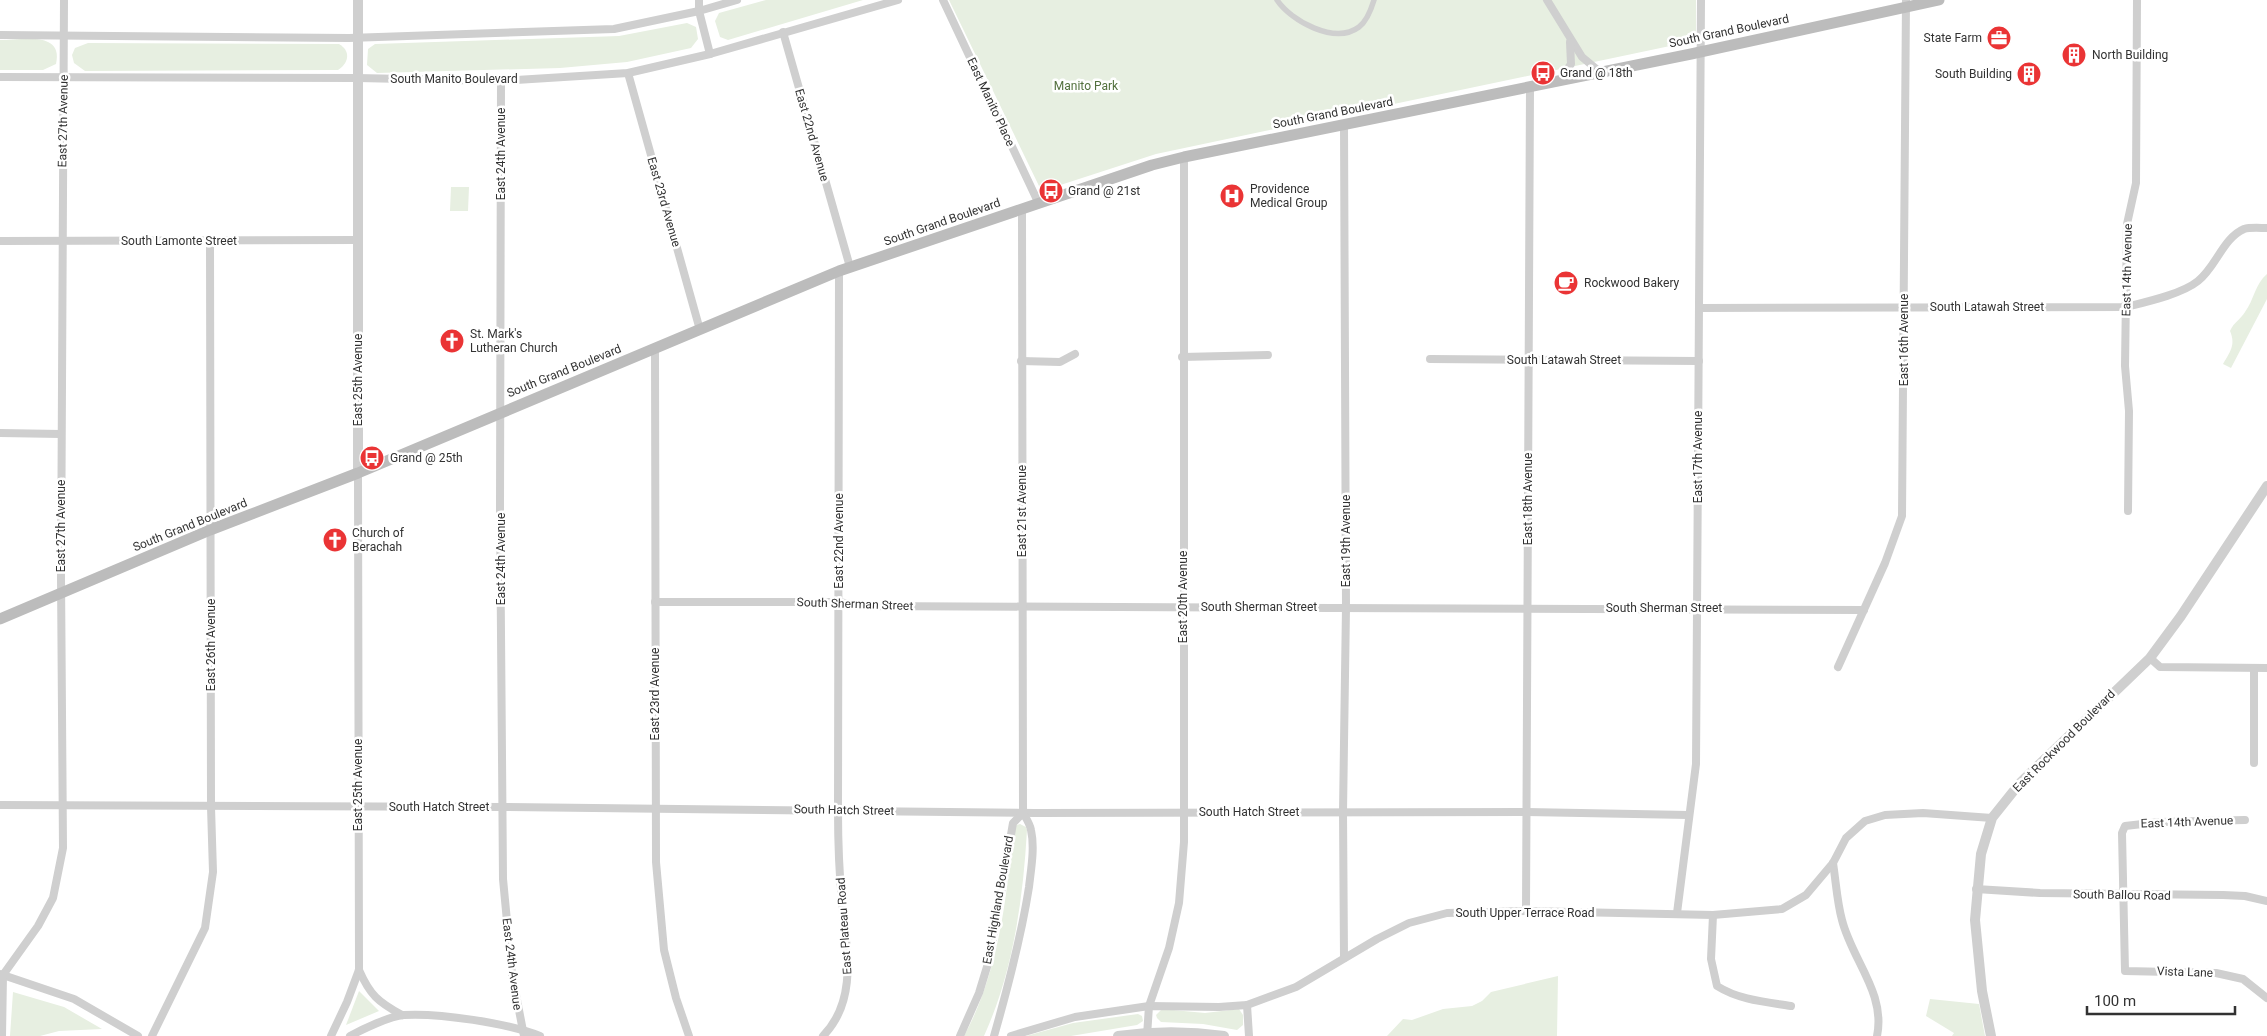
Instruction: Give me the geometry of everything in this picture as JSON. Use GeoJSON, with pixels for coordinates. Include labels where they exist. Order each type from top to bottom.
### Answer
{"type":"FeatureCollection","features":[{"type":"Feature","properties":{"kind":"main road","name":"South Grand Boulevard"},"geometry":{"type":"LineString","coordinates":[[0,619],[210,530],[358,473],[844,269],[1152,166],[1184,157],[1701,52],[1906,3],[1938,0]]}},
{"type":"Feature","properties":{"kind":"street","name":"East 27th Avenue"},"geometry":{"type":"LineString","coordinates":[[1,975],[38,926],[53,898],[63,848],[61,593],[64,0]]}},
{"type":"Feature","properties":{"kind":"street","name":"East 25th Avenue"},"geometry":{"type":"LineString","coordinates":[[331,1036],[359,970],[358,0]]}},
{"type":"Feature","properties":{"kind":"street"},"geometry":{"type":"LineString","coordinates":[[699,0],[699,11],[710,54]]}},
{"type":"Feature","properties":{"kind":"street"},"geometry":{"type":"LineString","coordinates":[[0,35],[358,38],[614,29],[699,11],[737,0]]}},
{"type":"Feature","properties":{"kind":"street","name":"South Manito Boulevard"},"geometry":{"type":"LineString","coordinates":[[0,77],[357,78],[501,81],[628,73],[710,54],[898,0]]}},
{"type":"Feature","properties":{"kind":"street","name":"East Manito Place"},"geometry":{"type":"LineString","coordinates":[[943,0],[1039,204]]}},
{"type":"Feature","properties":{"kind":"street"},"geometry":{"type":"LineString","coordinates":[[1277,0],[1287,13],[1306,25],[1321,30],[1340,32],[1355,30],[1363,23],[1374,0]]}},
{"type":"Feature","properties":{"kind":"street"},"geometry":{"type":"LineString","coordinates":[[1547,0],[1582,57],[1600,72]]}},
{"type":"Feature","properties":{"kind":"street","name":"East 17th Avenue"},"geometry":{"type":"LineString","coordinates":[[1677,913],[1696,764],[1701,0]]}},
{"type":"Feature","properties":{"kind":"street","name":"East 14th Avenue"},"geometry":{"type":"LineString","coordinates":[[2128,511],[2129,411],[2125,366],[2127,224],[2136,183],[2137,0]]}},
{"type":"Feature","properties":{"kind":"street","name":"East 16th Avenue"},"geometry":{"type":"LineString","coordinates":[[1838,667],[1885,563],[1902,516],[1906,3]]}},
{"type":"Feature","properties":{"kind":"street","name":"East 22nd Avenue"},"geometry":{"type":"LineString","coordinates":[[783,32],[844,269],[838,810]]}},
{"type":"Feature","properties":{"kind":"street"},"geometry":{"type":"LineString","coordinates":[[1559,81],[1571,64],[1570,38]]}},
{"type":"Feature","properties":{"kind":"street","name":"East 23rd Avenue"},"geometry":{"type":"LineString","coordinates":[[628,73],[700,330]]}},
{"type":"Feature","properties":{"kind":"street","name":"East 24th Avenue"},"geometry":{"type":"LineString","coordinates":[[501,81],[500,412],[505,907],[512,974],[522,1032]]}},
{"type":"Feature","properties":{"kind":"street","name":"East 18th Avenue"},"geometry":{"type":"LineString","coordinates":[[1526,911],[1530,87]]}},
{"type":"Feature","properties":{"kind":"street","name":"East 19th Avenue"},"geometry":{"type":"LineString","coordinates":[[1344,124],[1346,607],[1343,812],[1344,958]]}},
{"type":"Feature","properties":{"kind":"street","name":"East 20th Avenue"},"geometry":{"type":"LineString","coordinates":[[1147,1034],[1150,1006],[1169,948],[1179,903],[1184,842],[1182,357],[1184,157]]}},
{"type":"Feature","properties":{"kind":"street","name":"East 21st Avenue"},"geometry":{"type":"LineString","coordinates":[[1022,209],[1023,813]]}},
{"type":"Feature","properties":{"kind":"street","name":"South Latawah Street"},"geometry":{"type":"LineString","coordinates":[[1699,308],[1904,306],[2126,307],[2167,296],[2198,282],[2216,262],[2231,239],[2244,229],[2267,228]]}},
{"type":"Feature","properties":{"kind":"street","name":"South Lamonte Street"},"geometry":{"type":"LineString","coordinates":[[0,241],[210,242],[358,240]]}},
{"type":"Feature","properties":{"kind":"street","name":"East 26th Avenue"},"geometry":{"type":"LineString","coordinates":[[152,1036],[205,928],[213,872],[211,807],[210,242]]}},
{"type":"Feature","properties":{"kind":"street","name":"East 23rd Avenue"},"geometry":{"type":"LineString","coordinates":[[655,348],[654,808],[656,862],[662,934],[676,998],[689,1036]]}},
{"type":"Feature","properties":{"kind":"street"},"geometry":{"type":"LineString","coordinates":[[1022,361],[1060,362],[1075,354]]}},
{"type":"Feature","properties":{"kind":"street"},"geometry":{"type":"LineString","coordinates":[[1182,357],[1268,355]]}},
{"type":"Feature","properties":{"kind":"street","name":"South Latawah Street"},"geometry":{"type":"LineString","coordinates":[[1430,359],[1699,361]]}},
{"type":"Feature","properties":{"kind":"street"},"geometry":{"type":"LineString","coordinates":[[0,433],[62,434]]}},
{"type":"Feature","properties":{"kind":"street","name":"East Rockwood Boulevard"},"geometry":{"type":"LineString","coordinates":[[1991,1036],[1977,951],[1974,920],[1981,854],[1992,818],[2020,782],[2150,658],[2181,616],[2267,486]]}},
{"type":"Feature","properties":{"kind":"street","name":"South Sherman Street"},"geometry":{"type":"LineString","coordinates":[[655,602],[839,602],[860,606],[1864,610]]}},
{"type":"Feature","properties":{"kind":"street"},"geometry":{"type":"LineString","coordinates":[[2150,658],[2160,667],[2267,668]]}},
{"type":"Feature","properties":{"kind":"street"},"geometry":{"type":"LineString","coordinates":[[2254,668],[2254,763]]}},
{"type":"Feature","properties":{"kind":"street","name":"South Hatch Street"},"geometry":{"type":"LineString","coordinates":[[0,805],[654,808],[1023,813],[1527,812],[1688,815]]}},
{"type":"Feature","properties":{"kind":"street","name":"East Plateau Road"},"geometry":{"type":"LineString","coordinates":[[823,1036],[830,1029],[840,1011],[848,977],[839,857],[838,810]]}},
{"type":"Feature","properties":{"kind":"street","name":"East Highland Boulevard"},"geometry":{"type":"LineString","coordinates":[[960,1036],[980,993],[990,958],[1004,880],[1008,838],[1013,823],[1023,813],[1031,827],[1030,880],[1016,958],[994,1036]]}},
{"type":"Feature","properties":{"kind":"street","name":"South Upper Terrace Road"},"geometry":{"type":"LineString","coordinates":[[1011,1036],[1075,1017],[1150,1006],[1219,1007],[1247,1004],[1296,987],[1344,958],[1409,923],[1447,913],[1526,911],[1713,915],[1782,910],[1806,895],[1833,863],[1846,838],[1865,821],[1885,815],[1923,813],[1992,818]]}},
{"type":"Feature","properties":{"kind":"street","name":"East 14th Avenue"},"geometry":{"type":"LineString","coordinates":[[2125,971],[2122,833],[2125,826],[2160,822],[2245,820]]}},
{"type":"Feature","properties":{"kind":"street"},"geometry":{"type":"LineString","coordinates":[[1833,863],[1842,920],[1849,943],[1877,1000],[1877,1036]]}},
{"type":"Feature","properties":{"kind":"street","name":"South Ballou Road"},"geometry":{"type":"LineString","coordinates":[[1976,889],[2040,893],[2231,896],[2267,901]]}},
{"type":"Feature","properties":{"kind":"street"},"geometry":{"type":"LineString","coordinates":[[1713,915],[1711,959],[1717,986],[1728,994],[1740,998],[1791,1006]]}},
{"type":"Feature","properties":{"kind":"street","name":"East 25th Avenue"},"geometry":{"type":"LineString","coordinates":[[359,970],[368,990],[381,1004],[402,1015]]}},
{"type":"Feature","properties":{"kind":"street","name":"Vista Lane"},"geometry":{"type":"LineString","coordinates":[[2125,971],[2216,973],[2243,979],[2267,998]]}},
{"type":"Feature","properties":{"kind":"street"},"geometry":{"type":"LineString","coordinates":[[2,1036],[1,975],[74,999],[138,1036]]}},
{"type":"Feature","properties":{"kind":"street"},"geometry":{"type":"LineString","coordinates":[[1247,1004],[1249,1036]]}},
{"type":"Feature","properties":{"kind":"street"},"geometry":{"type":"LineString","coordinates":[[350,1036],[402,1015],[461,1019],[540,1036]]}},
{"type":"Feature","properties":{"kind":"street"},"geometry":{"type":"LineString","coordinates":[[1118,1036],[1178,1031],[1224,1036]]}},
{"type":"Feature","properties":{"kind":"green space"},"geometry":{"type":"Polygon","coordinates":[[[766,0],[863,0],[728,40],[720,37],[715,21],[719,13],[766,0]]]}},
{"type":"Feature","properties":{"kind":"green space","name":"Manito Park"},"geometry":{"type":"Polygon","coordinates":[[[949,0],[1696,0],[1696,35],[1694,40],[1689,42],[1156,154],[1045,190],[1039,186],[949,0]]]}},
{"type":"Feature","properties":{"kind":"green space"},"geometry":{"type":"Polygon","coordinates":[[[687,23],[696,27],[698,39],[691,48],[627,62],[560,68],[377,73],[367,65],[368,49],[375,44],[619,36],[687,23]]]}},
{"type":"Feature","properties":{"kind":"green space"},"geometry":{"type":"Polygon","coordinates":[[[39,39],[47,41],[54,46],[57,53],[56,64],[43,70],[0,70],[0,40],[39,39]]]}},
{"type":"Feature","properties":{"kind":"green space"},"geometry":{"type":"Polygon","coordinates":[[[88,43],[339,44],[347,53],[347,57],[342,67],[338,70],[85,71],[74,63],[72,55],[75,48],[88,43]]]}},
{"type":"Feature","properties":{"kind":"green space"},"geometry":{"type":"Polygon","coordinates":[[[451,187],[469,187],[468,211],[450,211],[451,187]]]}},
{"type":"Feature","properties":{"kind":"green space"},"geometry":{"type":"Polygon","coordinates":[[[2267,274],[2267,299],[2231,368],[2223,364],[2232,344],[2230,331],[2243,315],[2260,282],[2267,274]]]}},
{"type":"Feature","properties":{"kind":"green space"},"geometry":{"type":"Polygon","coordinates":[[[1020,824],[1026,827],[1027,830],[1023,883],[1009,961],[994,1012],[984,1036],[964,1036],[976,1012],[993,962],[1004,909],[1013,829],[1014,826],[1020,824]]]}},
{"type":"Feature","properties":{"kind":"green space"},"geometry":{"type":"Polygon","coordinates":[[[1558,976],[1557,1036],[1387,1036],[1403,1019],[1412,1020],[1443,1009],[1472,1006],[1482,1001],[1491,992],[1558,976]]]}},
{"type":"Feature","properties":{"kind":"green space"},"geometry":{"type":"Polygon","coordinates":[[[359,991],[379,1011],[346,1025],[359,991]]]}},
{"type":"Feature","properties":{"kind":"green space"},"geometry":{"type":"Polygon","coordinates":[[[13,992],[64,1007],[102,1029],[59,1031],[40,1036],[10,1036],[13,992]]]}},
{"type":"Feature","properties":{"kind":"green space"},"geometry":{"type":"Polygon","coordinates":[[[1930,999],[1979,1004],[1985,1036],[1952,1036],[1954,1033],[1926,1016],[1930,999]]]}},
{"type":"Feature","properties":{"kind":"green space"},"geometry":{"type":"Polygon","coordinates":[[[1162,1009],[1205,1013],[1239,1009],[1243,1015],[1243,1025],[1237,1030],[1203,1024],[1161,1022],[1156,1015],[1162,1009]]]}},
{"type":"Feature","properties":{"kind":"green space"},"geometry":{"type":"Polygon","coordinates":[[[1138,1014],[1142,1016],[1143,1021],[1137,1025],[1071,1036],[1026,1036],[1073,1023],[1138,1014]]]}},
{"type":"Feature","properties":{"kind":"place","name":"State Farm"},"geometry":{"type":"Point","coordinates":[1999,38]}},
{"type":"Feature","properties":{"kind":"place","name":"North Building"},"geometry":{"type":"Point","coordinates":[2074,55]}},
{"type":"Feature","properties":{"kind":"place","name":"Grand @ 18th"},"geometry":{"type":"Point","coordinates":[1543,73]}},
{"type":"Feature","properties":{"kind":"place","name":"South Building"},"geometry":{"type":"Point","coordinates":[2029,74]}},
{"type":"Feature","properties":{"kind":"place","name":"Grand @ 21st"},"geometry":{"type":"Point","coordinates":[1051,191]}},
{"type":"Feature","properties":{"kind":"place","name":"Providence Medical Group"},"geometry":{"type":"Point","coordinates":[1232,196]}},
{"type":"Feature","properties":{"kind":"place","name":"Rockwood Bakery"},"geometry":{"type":"Point","coordinates":[1566,283]}},
{"type":"Feature","properties":{"kind":"place","name":"St. Mark's Lutheran Church"},"geometry":{"type":"Point","coordinates":[452,341]}},
{"type":"Feature","properties":{"kind":"place","name":"Grand @ 25th"},"geometry":{"type":"Point","coordinates":[372,458]}},
{"type":"Feature","properties":{"kind":"place","name":"Church of Berachah"},"geometry":{"type":"Point","coordinates":[335,540]}}]}
